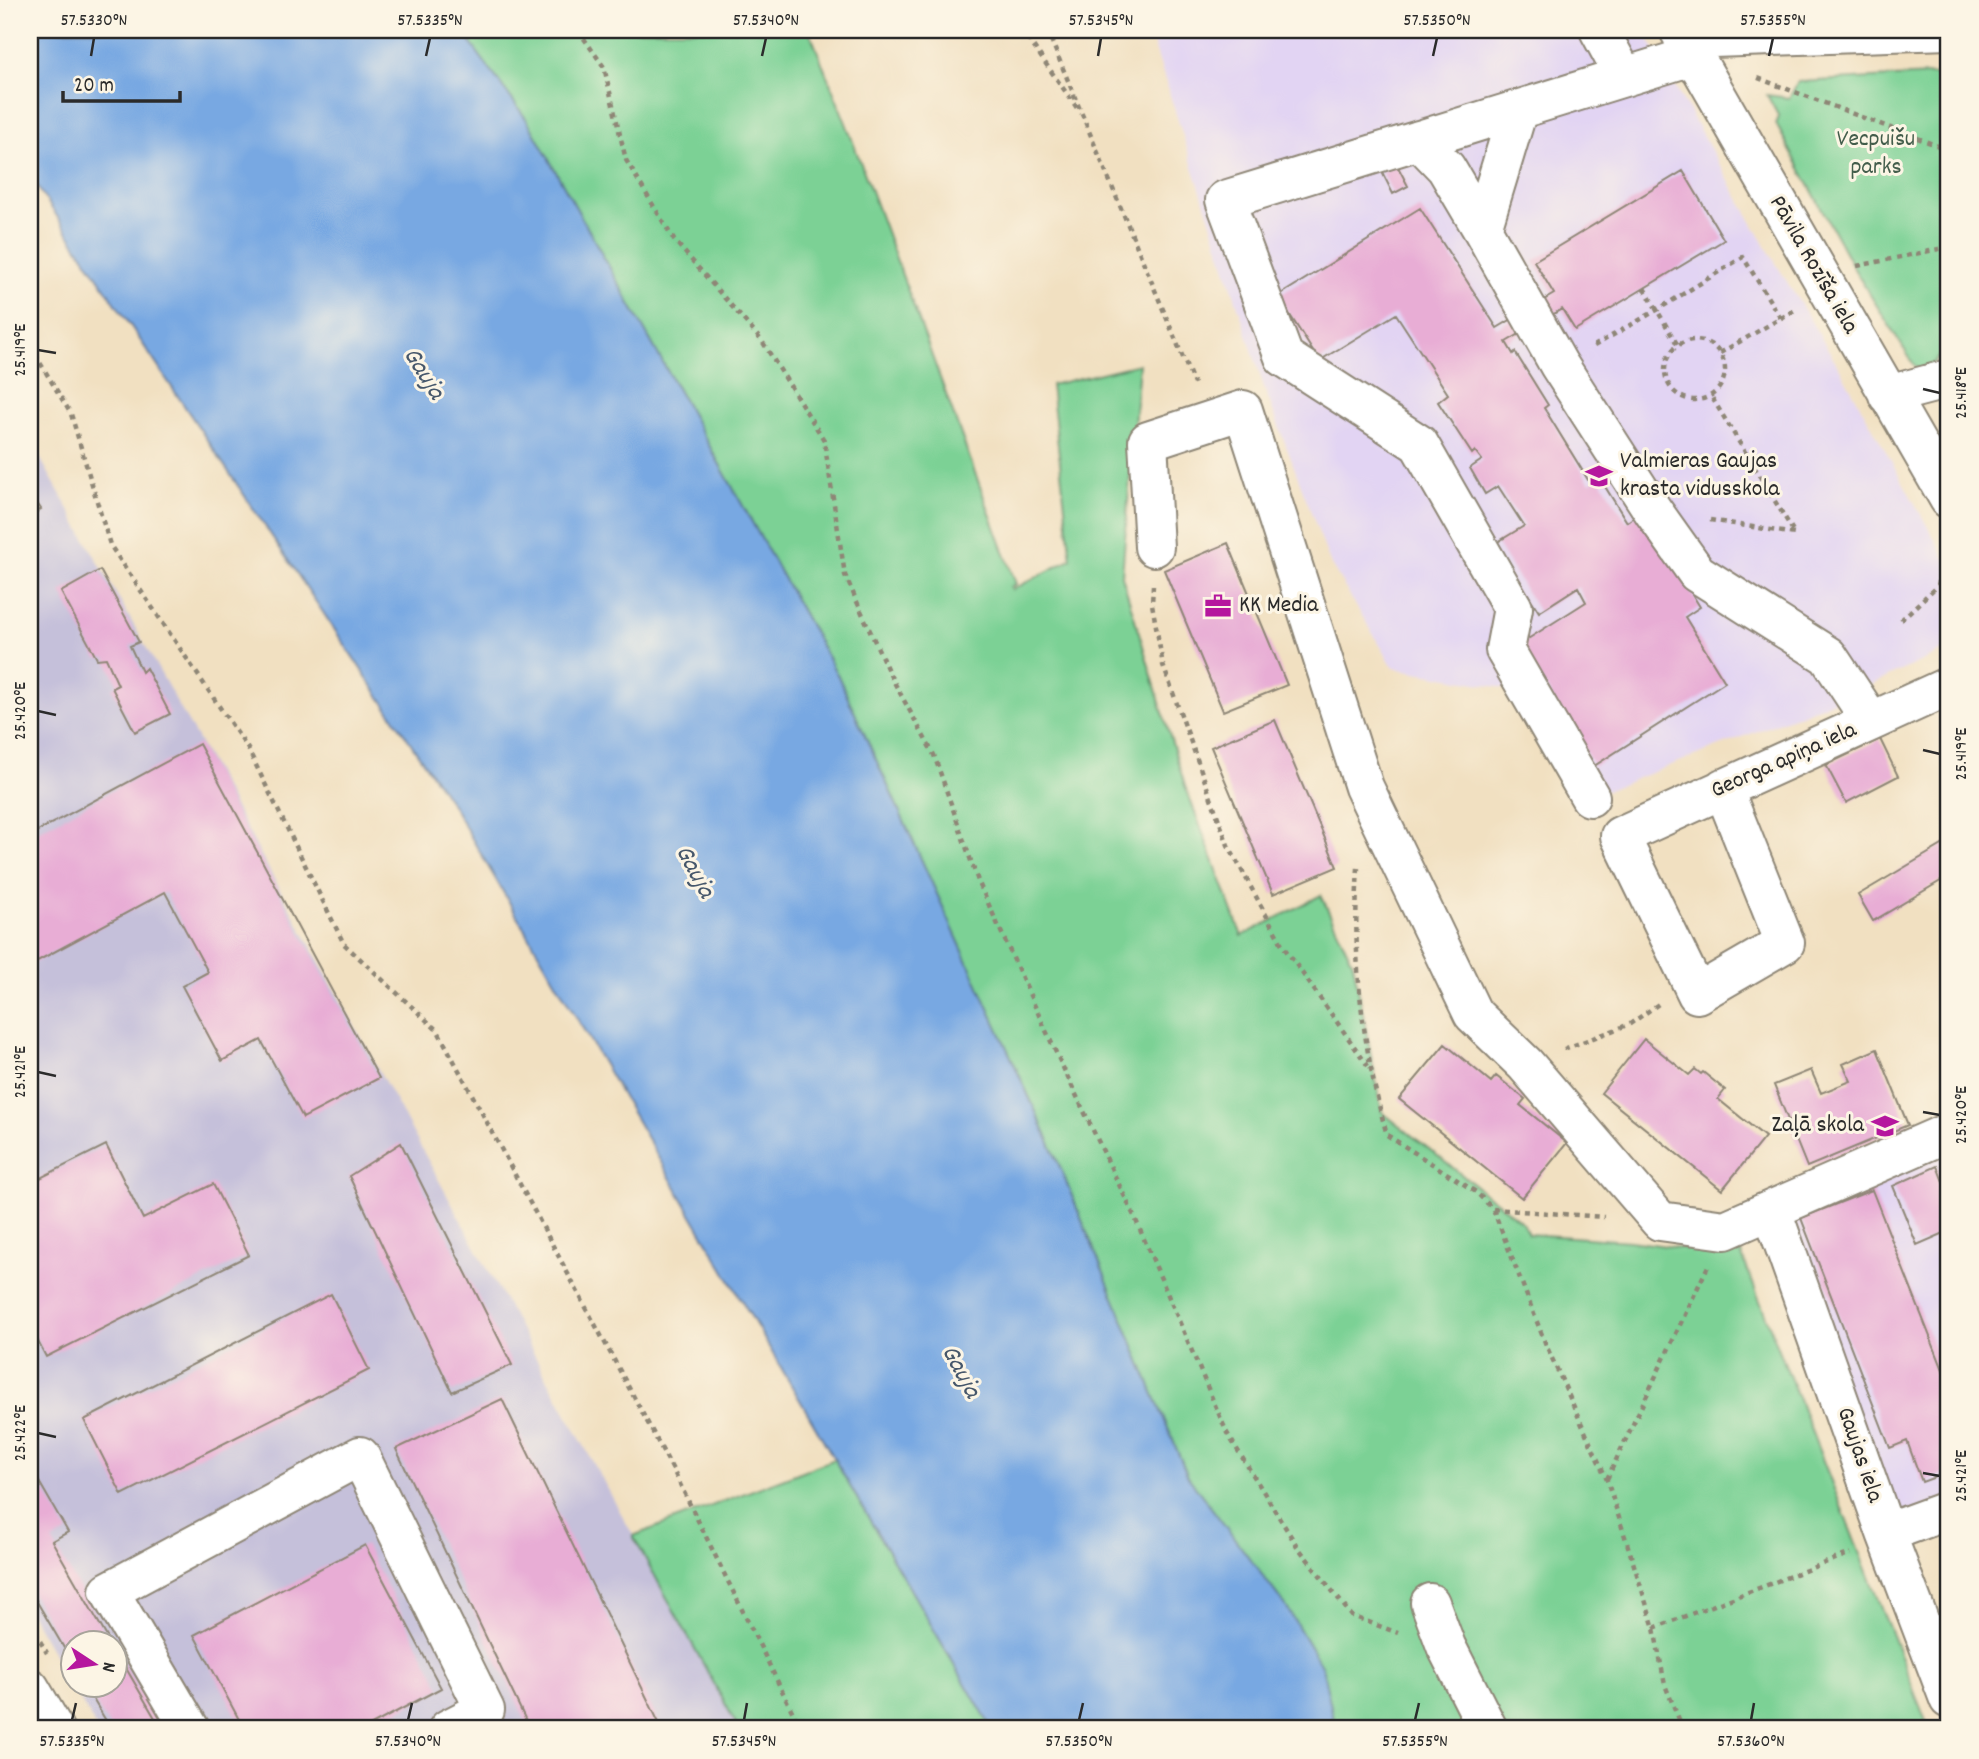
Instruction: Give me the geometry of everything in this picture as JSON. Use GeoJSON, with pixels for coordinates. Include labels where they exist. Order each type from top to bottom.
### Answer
{"type":"FeatureCollection","features":[{"type":"Feature","properties":{"kind":"street"},"geometry":{"type":"LineString","coordinates":[[1599,30],[1624,76]]}},
{"type":"Feature","properties":{"kind":"street"},"geometry":{"type":"LineString","coordinates":[[1590,797],[1505,650],[1513,608],[1419,444],[1284,358],[1225,200],[1624,76],[1685,41],[1949,30]]}},
{"type":"Feature","properties":{"kind":"street","name":"Pāvila Rozīša iela"},"geometry":{"type":"LineString","coordinates":[[1685,41],[1949,499]]}},
{"type":"Feature","properties":{"kind":"street"},"geometry":{"type":"LineString","coordinates":[[1482,229],[1518,110]]}},
{"type":"Feature","properties":{"kind":"street"},"geometry":{"type":"LineString","coordinates":[[1419,140],[1446,168],[1559,366],[1653,511],[1697,573],[1828,656],[1871,721]]}},
{"type":"Feature","properties":{"kind":"street"},"geometry":{"type":"LineString","coordinates":[[1888,395],[1949,379]]}},
{"type":"Feature","properties":{"kind":"street"},"geometry":{"type":"LineString","coordinates":[[1154,547],[1148,440],[1242,410],[1364,787],[1473,1014],[1525,1064],[1660,1221],[1725,1230],[1949,1132]]}},
{"type":"Feature","properties":{"kind":"street","name":"Georga apiņa iela"},"geometry":{"type":"LineString","coordinates":[[1723,789],[1785,943],[1697,995],[1620,836],[1871,721],[1949,686]]}},
{"type":"Feature","properties":{"kind":"street","name":"Gaujas iela"},"geometry":{"type":"LineString","coordinates":[[1772,1211],[1874,1541],[1949,1699]]}},
{"type":"Feature","properties":{"kind":"street"},"geometry":{"type":"LineString","coordinates":[[190,1729],[109,1591],[360,1456],[485,1710],[448,1729]]}},
{"type":"Feature","properties":{"kind":"street"},"geometry":{"type":"LineString","coordinates":[[1874,1541],[1949,1510]]}},
{"type":"Feature","properties":{"kind":"street"},"geometry":{"type":"LineString","coordinates":[[1430,1603],[1450,1653],[1488,1729]]}},
{"type":"Feature","properties":{"kind":"street"},"geometry":{"type":"LineString","coordinates":[[30,1688],[54,1729]]}},
{"type":"Feature","properties":{"kind":"path"},"geometry":{"type":"LineString","coordinates":[[578,30],[604,67],[626,160],[674,240],[762,341],[824,440],[845,575],[889,673],[934,755],[978,881],[1135,1218],[1227,1433],[1297,1546],[1352,1616],[1450,1653]]}},
{"type":"Feature","properties":{"kind":"path"},"geometry":{"type":"LineString","coordinates":[[1022,30],[1082,114]]}},
{"type":"Feature","properties":{"kind":"path"},"geometry":{"type":"LineString","coordinates":[[1047,30],[1209,421]]}},
{"type":"Feature","properties":{"kind":"path"},"geometry":{"type":"LineString","coordinates":[[1758,78],[1949,150]]}},
{"type":"Feature","properties":{"kind":"path"},"geometry":{"type":"LineString","coordinates":[[1850,267],[1949,247]]}},
{"type":"Feature","properties":{"kind":"path"},"geometry":{"type":"LineString","coordinates":[[1559,366],[1743,257],[1782,319],[1720,353]]}},
{"type":"Feature","properties":{"kind":"path"},"geometry":{"type":"LineString","coordinates":[[1644,288],[1677,344]]}},
{"type":"Feature","properties":{"kind":"path"},"geometry":{"type":"LineString","coordinates":[[1693,339],[1709,342],[1720,353],[1726,368],[1722,384],[1711,396],[1696,401],[1680,398],[1668,387],[1665,364],[1667,356],[1677,344],[1693,339]]}},
{"type":"Feature","properties":{"kind":"path"},"geometry":{"type":"LineString","coordinates":[[30,346],[71,414],[110,545],[248,749],[344,944],[438,1031],[674,1470],[801,1729]]}},
{"type":"Feature","properties":{"kind":"path"},"geometry":{"type":"LineString","coordinates":[[1653,511],[1795,534],[1711,396]]}},
{"type":"Feature","properties":{"kind":"path"},"geometry":{"type":"LineString","coordinates":[[1154,547],[1152,604],[1164,665],[1228,845],[1283,946],[1369,1066]]}},
{"type":"Feature","properties":{"kind":"path"},"geometry":{"type":"LineString","coordinates":[[1901,620],[1938,584],[1949,548]]}},
{"type":"Feature","properties":{"kind":"path"},"geometry":{"type":"LineString","coordinates":[[1358,867],[1356,907],[1359,985],[1369,1066],[1387,1135],[1476,1192],[1493,1209],[1546,1345],[1606,1480],[1654,1628],[1665,1685],[1683,1729]]}},
{"type":"Feature","properties":{"kind":"path"},"geometry":{"type":"LineString","coordinates":[[1557,1051],[1630,1024]]}},
{"type":"Feature","properties":{"kind":"path"},"geometry":{"type":"LineString","coordinates":[[1493,1209],[1660,1221]]}},
{"type":"Feature","properties":{"kind":"path"},"geometry":{"type":"LineString","coordinates":[[1606,1480],[1709,1263]]}},
{"type":"Feature","properties":{"kind":"path"},"geometry":{"type":"LineString","coordinates":[[1654,1628],[1874,1541]]}},
{"type":"Feature","properties":{"kind":"shaded area","name":"Valmieras Gaujas krasta vidusskola"},"geometry":{"type":"Polygon","coordinates":[[[1149,30],[1643,30],[1772,257],[1840,369],[1949,565],[1949,648],[1854,693],[1590,797],[1520,691],[1394,668],[1331,565],[1264,387],[1149,30]]]}},
{"type":"Feature","properties":{"kind":"shaded area"},"geometry":{"type":"Polygon","coordinates":[[[30,440],[197,738],[739,1729],[97,1729],[80,1700],[130,1700],[130,1630],[60,1630],[60,1665],[30,1613],[30,440]]]}},
{"type":"Feature","properties":{"kind":"shaded area"},"geometry":{"type":"Polygon","coordinates":[[[1949,1141],[1949,1504],[1893,1523],[1781,1215],[1949,1141]]]}},
{"type":"Feature","properties":{"kind":"green space"},"geometry":{"type":"Polygon","coordinates":[[[461,30],[809,30],[846,123],[1016,584],[1010,587],[1012,590],[1071,559],[1051,385],[1139,364],[1122,576],[1185,786],[1242,936],[1321,895],[1353,963],[1382,1112],[1523,1223],[1528,1234],[1630,1241],[1695,1250],[1735,1238],[1929,1729],[1336,1729],[1322,1667],[1287,1608],[1188,1477],[1050,1143],[838,676],[527,120],[461,30]]]}},
{"type":"Feature","properties":{"kind":"green space","name":"Vecpuišu parks"},"geometry":{"type":"Polygon","coordinates":[[[1949,74],[1949,347],[1921,376],[1857,274],[1776,124],[1779,117],[1767,95],[1789,98],[1798,82],[1949,74]]]}},
{"type":"Feature","properties":{"kind":"green space"},"geometry":{"type":"Polygon","coordinates":[[[834,1459],[992,1729],[739,1729],[633,1536],[834,1459]]]}},
{"type":"Feature","properties":{"kind":"water","name":"Gauja"},"geometry":{"type":"Polygon","coordinates":[[[30,30],[461,30],[527,120],[838,676],[1050,1143],[1188,1477],[1287,1608],[1322,1667],[1336,1729],[992,1729],[453,806],[30,176],[30,30]]]}},
{"type":"Feature","properties":{"kind":"building"},"geometry":{"type":"Polygon","coordinates":[[[1397,165],[1408,186],[1393,194],[1382,172],[1397,165]]]}},
{"type":"Feature","properties":{"kind":"building"},"geometry":{"type":"Polygon","coordinates":[[[1683,171],[1724,240],[1575,330],[1562,309],[1506,342],[1548,405],[1544,408],[1590,483],[1599,477],[1627,522],[1642,512],[1700,607],[1685,617],[1725,682],[1594,766],[1520,644],[1586,602],[1578,587],[1539,612],[1496,543],[1524,526],[1498,486],[1485,494],[1470,468],[1482,460],[1475,451],[1472,454],[1438,402],[1448,394],[1396,314],[1319,361],[1278,296],[1420,208],[1497,328],[1554,294],[1534,261],[1683,171]]]}},
{"type":"Feature","properties":{"kind":"building"},"geometry":{"type":"Polygon","coordinates":[[[30,493],[41,509],[30,517],[30,493]]]}},
{"type":"Feature","properties":{"kind":"building"},"geometry":{"type":"Polygon","coordinates":[[[1228,543],[1287,685],[1223,711],[1164,570],[1228,543]]]}},
{"type":"Feature","properties":{"kind":"building"},"geometry":{"type":"Polygon","coordinates":[[[100,570],[139,642],[130,646],[142,672],[146,668],[170,714],[135,732],[112,688],[118,685],[106,658],[97,659],[61,592],[100,570]]]}},
{"type":"Feature","properties":{"kind":"building"},"geometry":{"type":"Polygon","coordinates":[[[1275,720],[1337,867],[1273,894],[1211,747],[1275,720]]]}},
{"type":"Feature","properties":{"kind":"building"},"geometry":{"type":"Polygon","coordinates":[[[1880,739],[1898,776],[1846,803],[1826,765],[1880,739]]]}},
{"type":"Feature","properties":{"kind":"building"},"geometry":{"type":"Polygon","coordinates":[[[199,744],[379,1078],[303,1118],[261,1040],[222,1061],[182,986],[208,972],[165,892],[30,965],[30,835],[199,744]]]}},
{"type":"Feature","properties":{"kind":"building"},"geometry":{"type":"Polygon","coordinates":[[[1949,841],[1949,876],[1873,921],[1858,895],[1949,841]]]}},
{"type":"Feature","properties":{"kind":"building"},"geometry":{"type":"Polygon","coordinates":[[[1644,1039],[1689,1075],[1695,1069],[1701,1074],[1703,1072],[1725,1090],[1718,1099],[1765,1137],[1722,1190],[1601,1093],[1644,1039]]]}},
{"type":"Feature","properties":{"kind":"building"},"geometry":{"type":"Polygon","coordinates":[[[1445,1044],[1491,1082],[1496,1076],[1525,1099],[1520,1105],[1567,1143],[1522,1198],[1399,1099],[1445,1044]]]}},
{"type":"Feature","properties":{"kind":"building"},"geometry":{"type":"Polygon","coordinates":[[[1877,1049],[1908,1125],[1807,1167],[1774,1085],[1811,1070],[1821,1093],[1851,1081],[1843,1064],[1877,1049]]]}},
{"type":"Feature","properties":{"kind":"building"},"geometry":{"type":"Polygon","coordinates":[[[401,1143],[512,1365],[452,1392],[349,1176],[401,1143]]]}},
{"type":"Feature","properties":{"kind":"building"},"geometry":{"type":"Polygon","coordinates":[[[106,1145],[143,1219],[213,1184],[249,1255],[46,1357],[30,1326],[30,1183],[106,1145]]]}},
{"type":"Feature","properties":{"kind":"building"},"geometry":{"type":"Polygon","coordinates":[[[1937,1166],[1949,1197],[1949,1231],[1917,1245],[1893,1186],[1937,1166]]]}},
{"type":"Feature","properties":{"kind":"building"},"geometry":{"type":"Polygon","coordinates":[[[1872,1190],[1949,1385],[1949,1472],[1922,1482],[1907,1441],[1890,1448],[1801,1218],[1872,1190]]]}},
{"type":"Feature","properties":{"kind":"building"},"geometry":{"type":"Polygon","coordinates":[[[331,1294],[369,1370],[122,1495],[84,1420],[331,1294]]]}},
{"type":"Feature","properties":{"kind":"building"},"geometry":{"type":"Polygon","coordinates":[[[502,1399],[662,1729],[530,1729],[396,1449],[502,1399]]]}},
{"type":"Feature","properties":{"kind":"building"},"geometry":{"type":"Polygon","coordinates":[[[30,1466],[68,1532],[52,1541],[103,1630],[60,1630],[60,1641],[30,1590],[30,1466]]]}},
{"type":"Feature","properties":{"kind":"building"},"geometry":{"type":"Polygon","coordinates":[[[365,1545],[441,1688],[364,1729],[244,1729],[194,1635],[365,1545]]]}},
{"type":"Feature","properties":{"kind":"building"},"geometry":{"type":"Polygon","coordinates":[[[130,1675],[159,1725],[152,1729],[111,1729],[93,1700],[130,1700],[130,1675]]]}},
{"type":"Feature","properties":{"kind":"place","name":"Valmieras Gaujas krasta vidusskola"},"geometry":{"type":"Point","coordinates":[1599,476]}},
{"type":"Feature","properties":{"kind":"place","name":"KK Media"},"geometry":{"type":"Point","coordinates":[1218,606]}},
{"type":"Feature","properties":{"kind":"place","name":"Zaļā skola"},"geometry":{"type":"Point","coordinates":[1885,1126]}}]}
